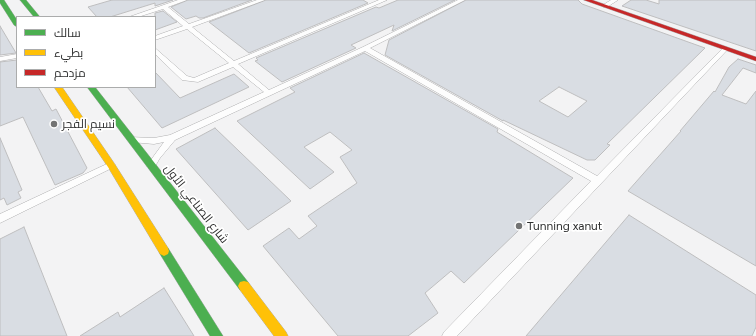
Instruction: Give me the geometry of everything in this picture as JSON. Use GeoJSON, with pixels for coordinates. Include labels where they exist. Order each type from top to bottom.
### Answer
{"type":"FeatureCollection","features":[{"type":"Feature","properties":{"kind":"main road"},"geometry":{"type":"LineString","coordinates":[[23,0],[36,16]]}},
{"type":"Feature","properties":{"kind":"main road"},"geometry":{"type":"LineString","coordinates":[[587,0],[756,59]]}},
{"type":"Feature","properties":{"kind":"main road"},"geometry":{"type":"LineString","coordinates":[[1,1],[16,24]]}},
{"type":"Feature","properties":{"kind":"main road"},"geometry":{"type":"LineString","coordinates":[[59,88],[111,165],[217,336]]}},
{"type":"Feature","properties":{"kind":"main road","name":"شارع الصناعي الأول"},"geometry":{"type":"LineString","coordinates":[[92,88],[282,336]]}},
{"type":"Feature","properties":{"kind":"lane"},"geometry":{"type":"LineString","coordinates":[[135,16],[184,0]]}},
{"type":"Feature","properties":{"kind":"lane"},"geometry":{"type":"LineString","coordinates":[[156,38],[262,0]]}},
{"type":"Feature","properties":{"kind":"lane"},"geometry":{"type":"LineString","coordinates":[[130,138],[146,141],[172,138],[365,48],[462,0]]}},
{"type":"Feature","properties":{"kind":"lane"},"geometry":{"type":"LineString","coordinates":[[605,6],[615,0]]}},
{"type":"Feature","properties":{"kind":"lane"},"geometry":{"type":"LineString","coordinates":[[156,51],[188,80],[199,78],[379,1]]}},
{"type":"Feature","properties":{"kind":"lane"},"geometry":{"type":"LineString","coordinates":[[164,7],[269,93]]}},
{"type":"Feature","properties":{"kind":"lane"},"geometry":{"type":"LineString","coordinates":[[365,48],[598,181]]}},
{"type":"Feature","properties":{"kind":"lane"},"geometry":{"type":"LineString","coordinates":[[448,336],[726,48]]}},
{"type":"Feature","properties":{"kind":"lane"},"geometry":{"type":"LineString","coordinates":[[2,58],[16,50]]}},
{"type":"Feature","properties":{"kind":"lane"},"geometry":{"type":"LineString","coordinates":[[2,58],[16,56]]}},
{"type":"Feature","properties":{"kind":"lane"},"geometry":{"type":"LineString","coordinates":[[151,166],[160,151],[172,138]]}},
{"type":"Feature","properties":{"kind":"lane"},"geometry":{"type":"LineString","coordinates":[[0,219],[111,165]]}},
{"type":"Feature","properties":{"kind":"building"},"geometry":{"type":"Polygon","coordinates":[[[112,0],[173,0],[155,6],[155,3],[113,16],[96,16],[88,7],[112,0]]]}},
{"type":"Feature","properties":{"kind":"building"},"geometry":{"type":"Polygon","coordinates":[[[188,0],[252,0],[203,18],[196,16],[186,19],[171,7],[188,0]]]}},
{"type":"Feature","properties":{"kind":"building"},"geometry":{"type":"Polygon","coordinates":[[[266,0],[363,0],[368,3],[249,53],[209,22],[266,0]]]}},
{"type":"Feature","properties":{"kind":"building"},"geometry":{"type":"Polygon","coordinates":[[[398,0],[455,0],[392,31],[394,25],[351,45],[356,48],[282,82],[255,61],[258,60],[256,58],[376,7],[379,8],[398,0]]]}},
{"type":"Feature","properties":{"kind":"building"},"geometry":{"type":"Polygon","coordinates":[[[466,0],[578,0],[582,4],[705,48],[607,144],[610,145],[595,160],[587,160],[503,121],[385,55],[389,40],[466,0]],[[559,87],[539,101],[568,117],[587,101],[559,87]]]}},
{"type":"Feature","properties":{"kind":"building"},"geometry":{"type":"Polygon","coordinates":[[[631,0],[646,0],[659,4],[659,0],[756,0],[756,51],[622,6],[631,0]]]}},
{"type":"Feature","properties":{"kind":"building"},"geometry":{"type":"Polygon","coordinates":[[[163,11],[177,22],[156,30],[155,13],[163,11]]]}},
{"type":"Feature","properties":{"kind":"building"},"geometry":{"type":"Polygon","coordinates":[[[0,26],[16,53],[0,55],[0,26]]]}},
{"type":"Feature","properties":{"kind":"building"},"geometry":{"type":"Polygon","coordinates":[[[364,53],[498,129],[497,132],[573,178],[464,283],[451,271],[425,293],[438,313],[408,336],[338,336],[263,246],[289,228],[299,239],[317,226],[308,216],[357,183],[340,157],[352,150],[330,132],[304,147],[334,172],[310,189],[237,121],[295,92],[290,88],[364,53]]]}},
{"type":"Feature","properties":{"kind":"building"},"geometry":{"type":"Polygon","coordinates":[[[738,59],[756,65],[756,73],[743,68],[722,95],[746,104],[756,91],[756,266],[628,191],[714,91],[715,92],[729,67],[738,59]]]}},
{"type":"Feature","properties":{"kind":"building"},"geometry":{"type":"Polygon","coordinates":[[[16,60],[16,88],[39,88],[52,111],[56,109],[87,168],[83,173],[55,185],[23,117],[0,126],[0,62],[16,60]]]}},
{"type":"Feature","properties":{"kind":"building"},"geometry":{"type":"Polygon","coordinates":[[[156,73],[180,98],[234,74],[249,87],[162,128],[128,88],[156,88],[156,73]]]}},
{"type":"Feature","properties":{"kind":"building"},"geometry":{"type":"Polygon","coordinates":[[[215,128],[291,201],[248,230],[176,149],[215,128]]]}},
{"type":"Feature","properties":{"kind":"building"},"geometry":{"type":"Polygon","coordinates":[[[0,138],[22,190],[18,192],[21,198],[7,205],[4,198],[0,200],[0,138]]]}},
{"type":"Feature","properties":{"kind":"building"},"geometry":{"type":"Polygon","coordinates":[[[629,215],[756,295],[756,327],[752,336],[526,336],[629,215]]]}},
{"type":"Feature","properties":{"kind":"building"},"geometry":{"type":"Polygon","coordinates":[[[24,227],[67,336],[0,336],[0,239],[24,227]]]}},
{"type":"Feature","properties":{"kind":"building"},"geometry":{"type":"Polygon","coordinates":[[[164,288],[194,336],[80,336],[118,312],[120,317],[164,288]]]}},
{"type":"Feature","properties":{"kind":"traffic: fast"},"geometry":{"type":"LineString","coordinates":[[1,0],[16,23]]}},
{"type":"Feature","properties":{"kind":"traffic: fast"},"geometry":{"type":"LineString","coordinates":[[23,0],[36,16]]}},
{"type":"Feature","properties":{"kind":"traffic: fast"},"geometry":{"type":"LineString","coordinates":[[92,88],[244,286]]}},
{"type":"Feature","properties":{"kind":"traffic: fast"},"geometry":{"type":"LineString","coordinates":[[164,251],[217,336]]}},
{"type":"Feature","properties":{"kind":"traffic: slow"},"geometry":{"type":"LineString","coordinates":[[59,88],[111,165],[164,251]]}},
{"type":"Feature","properties":{"kind":"traffic: slow"},"geometry":{"type":"LineString","coordinates":[[244,286],[282,336]]}},
{"type":"Feature","properties":{"kind":"traffic: jam"},"geometry":{"type":"LineString","coordinates":[[587,0],[756,59]]}},
{"type":"Feature","properties":{"kind":"place","name":"نسيم الفجر"},"geometry":{"type":"Point","coordinates":[54,124]}},
{"type":"Feature","properties":{"kind":"place","name":"Tunning xanut"},"geometry":{"type":"Point","coordinates":[519,226]}}]}
